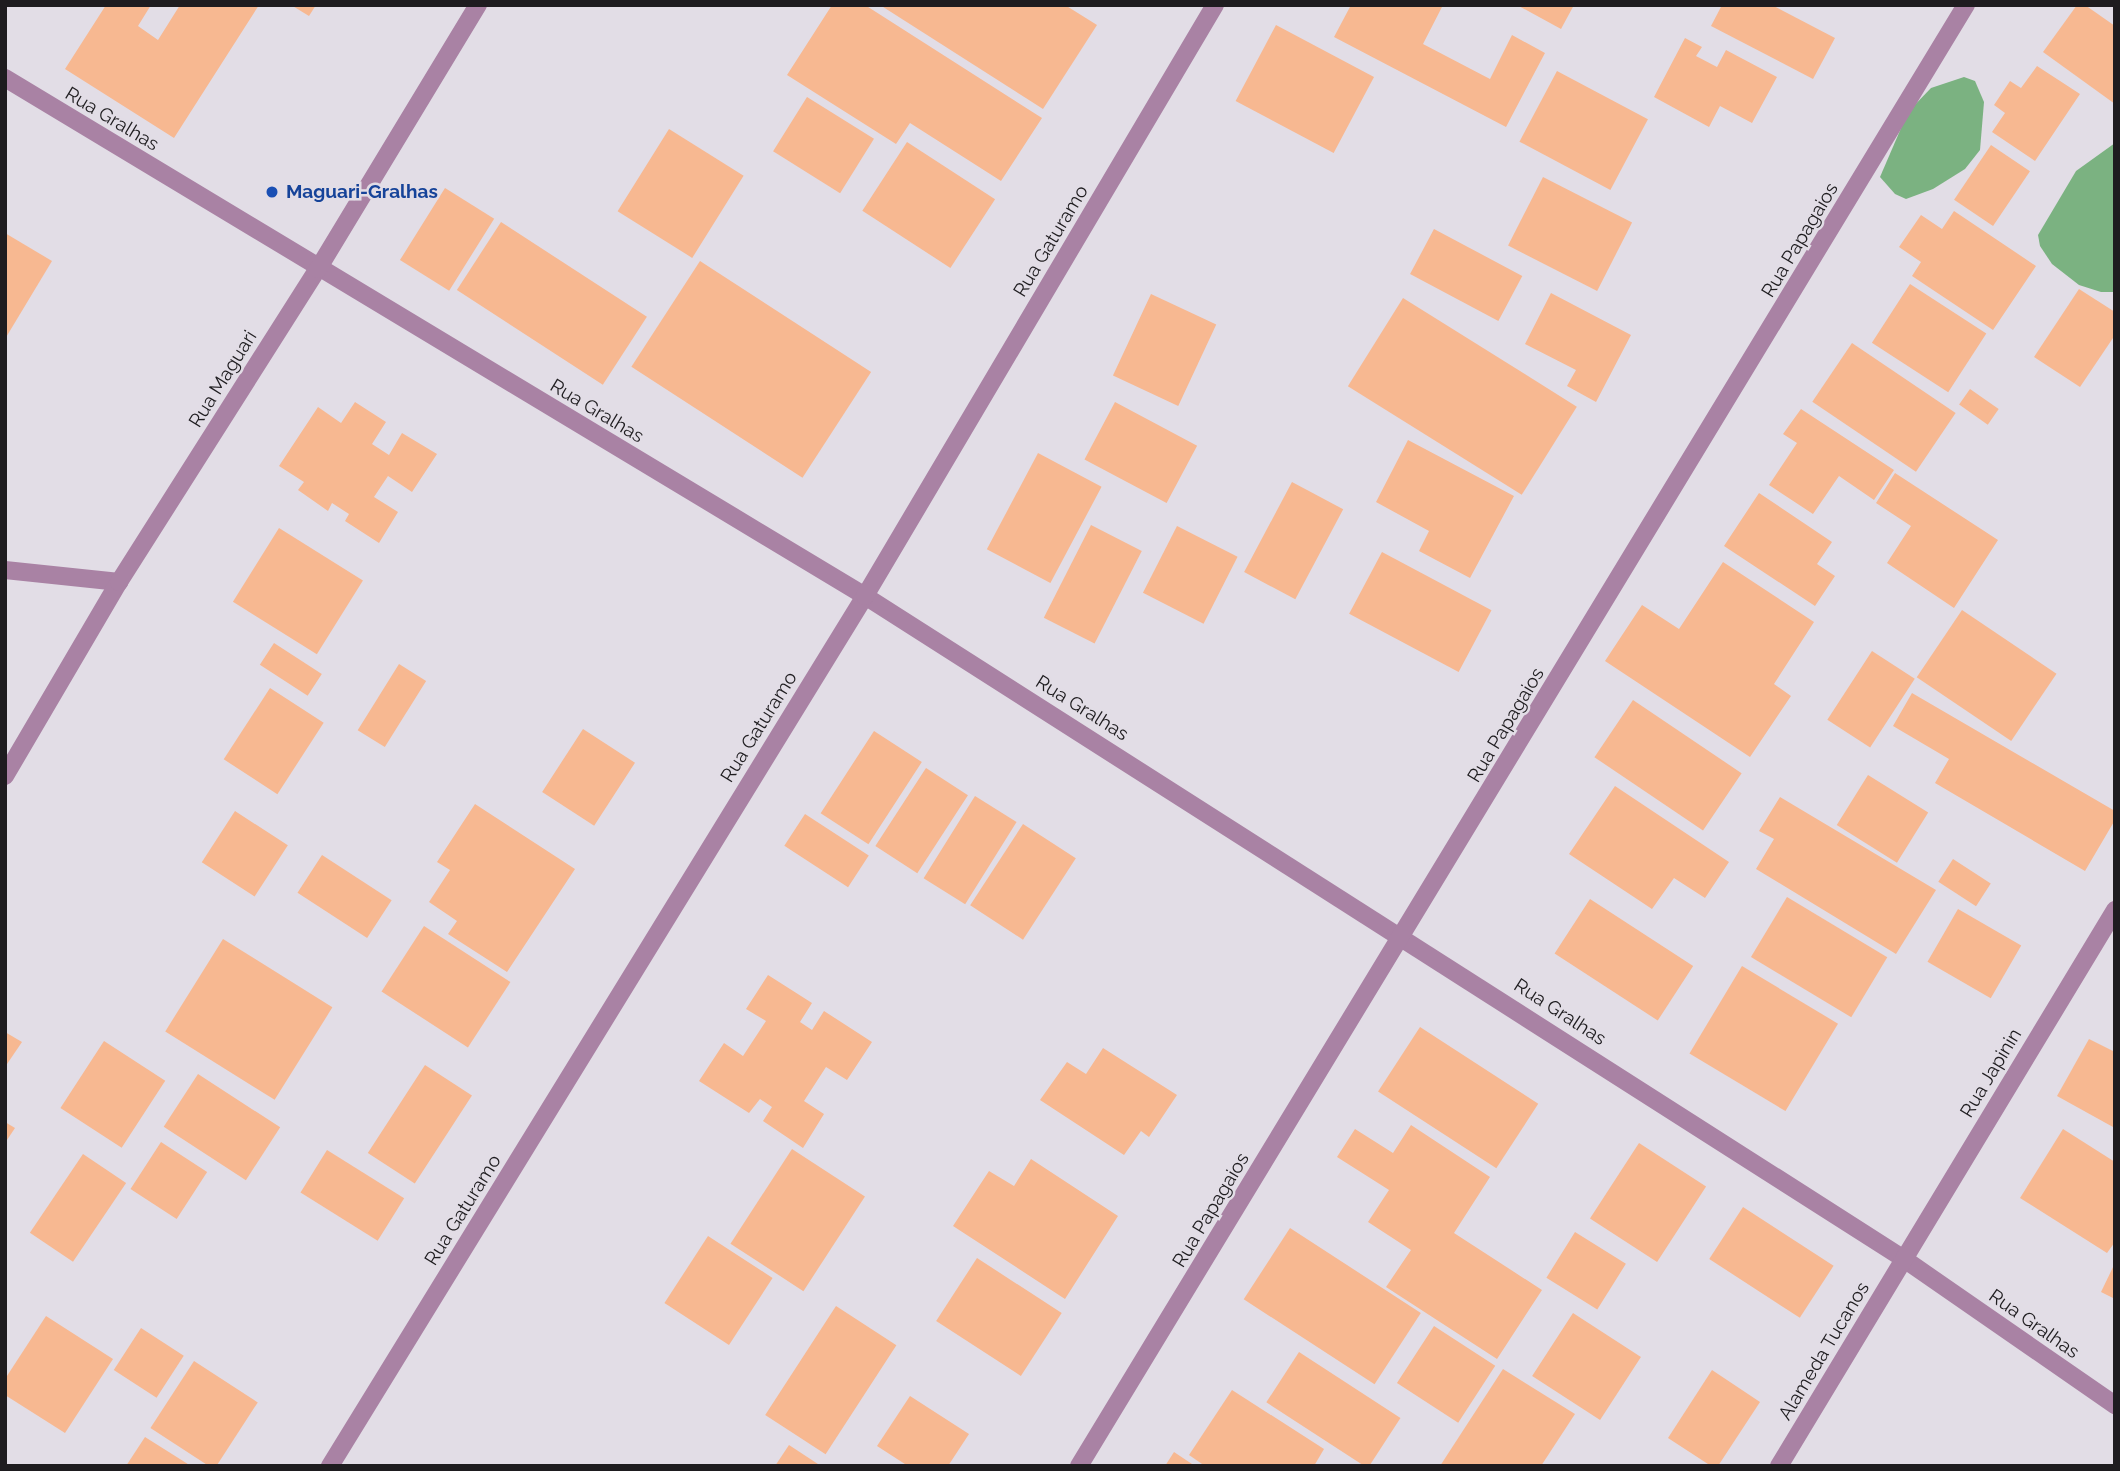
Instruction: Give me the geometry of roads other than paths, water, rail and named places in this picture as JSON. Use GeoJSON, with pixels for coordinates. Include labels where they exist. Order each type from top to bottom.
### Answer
{"type":"FeatureCollection","features":[{"type":"Feature","properties":{"kind":"street","name":"Rua Maguari"},"geometry":{"type":"LineString","coordinates":[[5,776],[119,583],[318,269],[478,5]]}},
{"type":"Feature","properties":{"kind":"street","name":"Rua Gaturamo"},"geometry":{"type":"LineString","coordinates":[[330,1466],[865,596],[1215,5]]}},
{"type":"Feature","properties":{"kind":"street","name":"Rua Papagaios"},"geometry":{"type":"LineString","coordinates":[[1079,1466],[1966,5]]}},
{"type":"Feature","properties":{"kind":"street","name":"Rua Gralhas"},"geometry":{"type":"LineString","coordinates":[[5,78],[318,269],[865,596],[1403,935],[1904,1259],[2115,1405]]}},
{"type":"Feature","properties":{"kind":"street"},"geometry":{"type":"LineString","coordinates":[[5,570],[119,583]]}},
{"type":"Feature","properties":{"kind":"street","name":"Rua Japinin"},"geometry":{"type":"LineString","coordinates":[[1904,1259],[2115,910]]}},
{"type":"Feature","properties":{"kind":"street","name":"Alameda Tucanos"},"geometry":{"type":"LineString","coordinates":[[1779,1466],[1904,1259]]}},
{"type":"Feature","properties":{"kind":"place","name":"Maguari-Gralhas"},"geometry":{"type":"Point","coordinates":[272,192]}}]}
